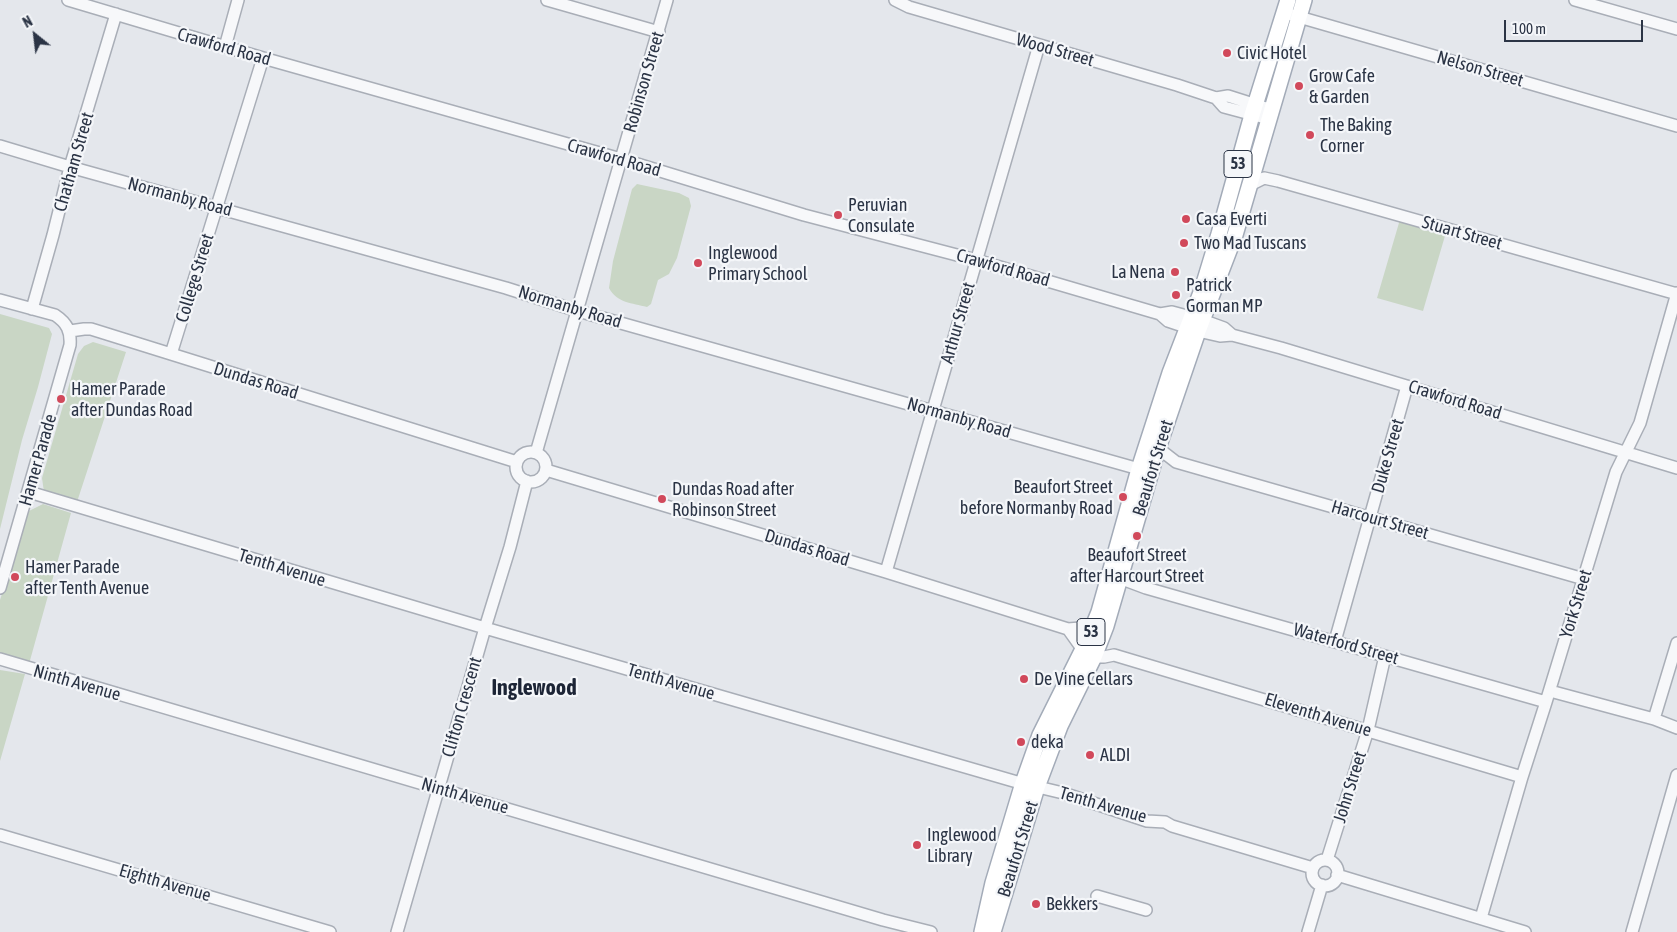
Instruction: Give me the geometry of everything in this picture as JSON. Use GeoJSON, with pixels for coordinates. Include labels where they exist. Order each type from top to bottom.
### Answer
{"type":"FeatureCollection","features":[{"type":"Feature","properties":{"kind":"main road","name":"Beaufort Street"},"geometry":{"type":"LineString","coordinates":[[1097,633],[1146,468],[1170,373],[1235,235],[1304,0]]}},
{"type":"Feature","properties":{"kind":"main road","name":"Beaufort Street"},"geometry":{"type":"LineString","coordinates":[[1146,468],[1158,448],[1254,110],[1286,6]]}},
{"type":"Feature","properties":{"kind":"main road","name":"Beaufort Street"},"geometry":{"type":"LineString","coordinates":[[982,932],[994,883],[1030,785],[1060,726],[1088,653],[1114,596],[1115,576]]}},
{"type":"Feature","properties":{"kind":"main road","name":"Beaufort Street"},"geometry":{"type":"LineString","coordinates":[[993,932],[1030,785]]}},
{"type":"Feature","properties":{"kind":"street","name":"Crawford Road"},"geometry":{"type":"LineString","coordinates":[[68,0],[224,47],[621,159],[804,216],[976,260],[1160,314],[1168,321],[1194,324],[1220,336],[1232,335],[1281,348],[1677,468]]}},
{"type":"Feature","properties":{"kind":"street"},"geometry":{"type":"LineString","coordinates":[[224,47],[238,0]]}},
{"type":"Feature","properties":{"kind":"street"},"geometry":{"type":"LineString","coordinates":[[547,0],[659,32]]}},
{"type":"Feature","properties":{"kind":"street","name":"Robinson Street"},"geometry":{"type":"LineString","coordinates":[[536,453],[668,0]]}},
{"type":"Feature","properties":{"kind":"street","name":"Wood Street"},"geometry":{"type":"LineString","coordinates":[[895,0],[909,7],[1216,98],[1224,107],[1254,110],[1270,115]]}},
{"type":"Feature","properties":{"kind":"street"},"geometry":{"type":"LineString","coordinates":[[1575,0],[1677,30]]}},
{"type":"Feature","properties":{"kind":"street","name":"Nelson Street"},"geometry":{"type":"LineString","coordinates":[[1286,6],[1298,17],[1677,126]]}},
{"type":"Feature","properties":{"kind":"street","name":"Chatham Street"},"geometry":{"type":"LineString","coordinates":[[32,309],[70,167],[116,14]]}},
{"type":"Feature","properties":{"kind":"street","name":"Arthur Street"},"geometry":{"type":"LineString","coordinates":[[886,572],[1039,45]]}},
{"type":"Feature","properties":{"kind":"street","name":"College Street"},"geometry":{"type":"LineString","coordinates":[[171,354],[263,58]]}},
{"type":"Feature","properties":{"kind":"street","name":"Normanby Road"},"geometry":{"type":"LineString","coordinates":[[0,146],[506,288],[578,311],[933,411],[1146,468]]}},
{"type":"Feature","properties":{"kind":"street","name":"Stuart Street"},"geometry":{"type":"LineString","coordinates":[[1248,186],[1264,178],[1677,294]]}},
{"type":"Feature","properties":{"kind":"street","name":"York Street"},"geometry":{"type":"LineString","coordinates":[[1481,918],[1522,777],[1616,472],[1640,423],[1677,294]]}},
{"type":"Feature","properties":{"kind":"street"},"geometry":{"type":"LineString","coordinates":[[0,300],[55,315],[62,320],[70,331]]}},
{"type":"Feature","properties":{"kind":"street","name":"Dundas Road"},"geometry":{"type":"LineString","coordinates":[[70,331],[91,329],[517,462]]}},
{"type":"Feature","properties":{"kind":"street","name":"Hamer Parade"},"geometry":{"type":"LineString","coordinates":[[0,588],[70,345],[70,331]]}},
{"type":"Feature","properties":{"kind":"street","name":"Duke Street"},"geometry":{"type":"LineString","coordinates":[[1335,641],[1408,386]]}},
{"type":"Feature","properties":{"kind":"street","name":"Harcourt Street"},"geometry":{"type":"LineString","coordinates":[[1158,448],[1176,462],[1584,579]]}},
{"type":"Feature","properties":{"kind":"street"},"geometry":{"type":"LineString","coordinates":[[536,453],[544,460],[546,470],[540,478],[532,482],[527,481],[518,474],[517,462],[525,454],[536,453]]}},
{"type":"Feature","properties":{"kind":"street","name":"Harcourt Street"},"geometry":{"type":"LineString","coordinates":[[1146,468],[1176,462]]}},
{"type":"Feature","properties":{"kind":"street","name":"Dundas Road"},"geometry":{"type":"LineString","coordinates":[[546,470],[1068,629],[1097,633]]}},
{"type":"Feature","properties":{"kind":"street","name":"Clifton Crescent"},"geometry":{"type":"LineString","coordinates":[[397,932],[510,546],[527,481]]}},
{"type":"Feature","properties":{"kind":"street","name":"Tenth Avenue"},"geometry":{"type":"LineString","coordinates":[[29,492],[485,628],[1062,793],[1146,820],[1165,822],[1172,826],[1313,868]]}},
{"type":"Feature","properties":{"kind":"street","name":"Waterford Street"},"geometry":{"type":"LineString","coordinates":[[1115,576],[1146,588],[1385,656],[1548,697],[1654,719],[1677,728]]}},
{"type":"Feature","properties":{"kind":"street","name":"Waterford Street"},"geometry":{"type":"LineString","coordinates":[[1114,596],[1131,588],[1146,588]]}},
{"type":"Feature","properties":{"kind":"street"},"geometry":{"type":"LineString","coordinates":[[1068,629],[1088,653]]}},
{"type":"Feature","properties":{"kind":"street"},"geometry":{"type":"LineString","coordinates":[[1097,633],[1114,655]]}},
{"type":"Feature","properties":{"kind":"street"},"geometry":{"type":"LineString","coordinates":[[1654,719],[1677,643]]}},
{"type":"Feature","properties":{"kind":"street","name":"Eleventh Avenue"},"geometry":{"type":"LineString","coordinates":[[1088,653],[1104,657],[1114,655],[1522,777]]}},
{"type":"Feature","properties":{"kind":"street","name":"John Street"},"geometry":{"type":"LineString","coordinates":[[1327,860],[1368,730],[1385,656]]}},
{"type":"Feature","properties":{"kind":"street","name":"Ninth Avenue"},"geometry":{"type":"LineString","coordinates":[[0,659],[883,920],[931,932]]}},
{"type":"Feature","properties":{"kind":"street"},"geometry":{"type":"LineString","coordinates":[[1632,932],[1677,775]]}},
{"type":"Feature","properties":{"kind":"street","name":"Eighth Avenue"},"geometry":{"type":"LineString","coordinates":[[0,835],[330,932]]}},
{"type":"Feature","properties":{"kind":"street"},"geometry":{"type":"LineString","coordinates":[[1327,860],[1335,866],[1337,875],[1332,883],[1318,884],[1313,878],[1313,868],[1320,861],[1327,860]]}},
{"type":"Feature","properties":{"kind":"street"},"geometry":{"type":"LineString","coordinates":[[1337,875],[1525,932]]}},
{"type":"Feature","properties":{"kind":"street"},"geometry":{"type":"LineString","coordinates":[[1308,932],[1322,885]]}},
{"type":"Feature","properties":{"kind":"street"},"geometry":{"type":"LineString","coordinates":[[1096,896],[1146,910]]}},
{"type":"Feature","properties":{"kind":"green space"},"geometry":{"type":"Polygon","coordinates":[[[637,184],[679,193],[689,198],[691,206],[677,258],[669,274],[658,280],[651,304],[647,307],[621,300],[609,288],[613,261],[632,189],[637,184]]]}},
{"type":"Feature","properties":{"kind":"green space"},"geometry":{"type":"Polygon","coordinates":[[[1401,216],[1447,229],[1423,311],[1377,298],[1401,216]]]}},
{"type":"Feature","properties":{"kind":"green space"},"geometry":{"type":"Polygon","coordinates":[[[0,314],[49,328],[52,334],[22,440],[0,529],[0,314]]]}},
{"type":"Feature","properties":{"kind":"green space"},"geometry":{"type":"Polygon","coordinates":[[[93,342],[126,352],[77,502],[44,492],[42,478],[78,354],[84,346],[93,342]]]}},
{"type":"Feature","properties":{"kind":"green space"},"geometry":{"type":"Polygon","coordinates":[[[43,504],[71,513],[29,664],[0,655],[0,600],[29,511],[43,504]]]}},
{"type":"Feature","properties":{"kind":"green space"},"geometry":{"type":"Polygon","coordinates":[[[0,670],[25,674],[0,761],[0,670]]]}},
{"type":"Feature","properties":{"kind":"place","name":"Civic Hotel"},"geometry":{"type":"Point","coordinates":[1227,53]}},
{"type":"Feature","properties":{"kind":"place","name":"Grow Cafe & Garden"},"geometry":{"type":"Point","coordinates":[1299,86]}},
{"type":"Feature","properties":{"kind":"place","name":"The Baking Corner"},"geometry":{"type":"Point","coordinates":[1310,135]}},
{"type":"Feature","properties":{"kind":"place","name":"Peruvian Consulate"},"geometry":{"type":"Point","coordinates":[838,215]}},
{"type":"Feature","properties":{"kind":"place","name":"Casa Everti"},"geometry":{"type":"Point","coordinates":[1186,219]}},
{"type":"Feature","properties":{"kind":"place","name":"Two Mad Tuscans"},"geometry":{"type":"Point","coordinates":[1184,243]}},
{"type":"Feature","properties":{"kind":"place","name":"Inglewood Primary School"},"geometry":{"type":"Point","coordinates":[698,263]}},
{"type":"Feature","properties":{"kind":"place","name":"La Nena"},"geometry":{"type":"Point","coordinates":[1175,272]}},
{"type":"Feature","properties":{"kind":"place","name":"Patrick Gorman MP"},"geometry":{"type":"Point","coordinates":[1176,295]}},
{"type":"Feature","properties":{"kind":"place","name":"Hamer Parade after Dundas Road"},"geometry":{"type":"Point","coordinates":[61,399]}},
{"type":"Feature","properties":{"kind":"place","name":"Beaufort Street before Normanby Road"},"geometry":{"type":"Point","coordinates":[1123,497]}},
{"type":"Feature","properties":{"kind":"place","name":"Dundas Road after Robinson Street"},"geometry":{"type":"Point","coordinates":[662,499]}},
{"type":"Feature","properties":{"kind":"place","name":"Beaufort Street after Harcourt Street"},"geometry":{"type":"Point","coordinates":[1137,536]}},
{"type":"Feature","properties":{"kind":"place","name":"Hamer Parade after Tenth Avenue"},"geometry":{"type":"Point","coordinates":[15,577]}},
{"type":"Feature","properties":{"kind":"place","name":"De Vine Cellars"},"geometry":{"type":"Point","coordinates":[1024,679]}},
{"type":"Feature","properties":{"kind":"place","name":"deka"},"geometry":{"type":"Point","coordinates":[1021,742]}},
{"type":"Feature","properties":{"kind":"place","name":"ALDI"},"geometry":{"type":"Point","coordinates":[1090,755]}},
{"type":"Feature","properties":{"kind":"place","name":"Inglewood Library"},"geometry":{"type":"Point","coordinates":[917,845]}},
{"type":"Feature","properties":{"kind":"place","name":"Bekkers"},"geometry":{"type":"Point","coordinates":[1036,904]}},
{"type":"Feature","properties":{"kind":"district","name":"Inglewood"},"geometry":{"type":"Point","coordinates":[534,688]}}]}
